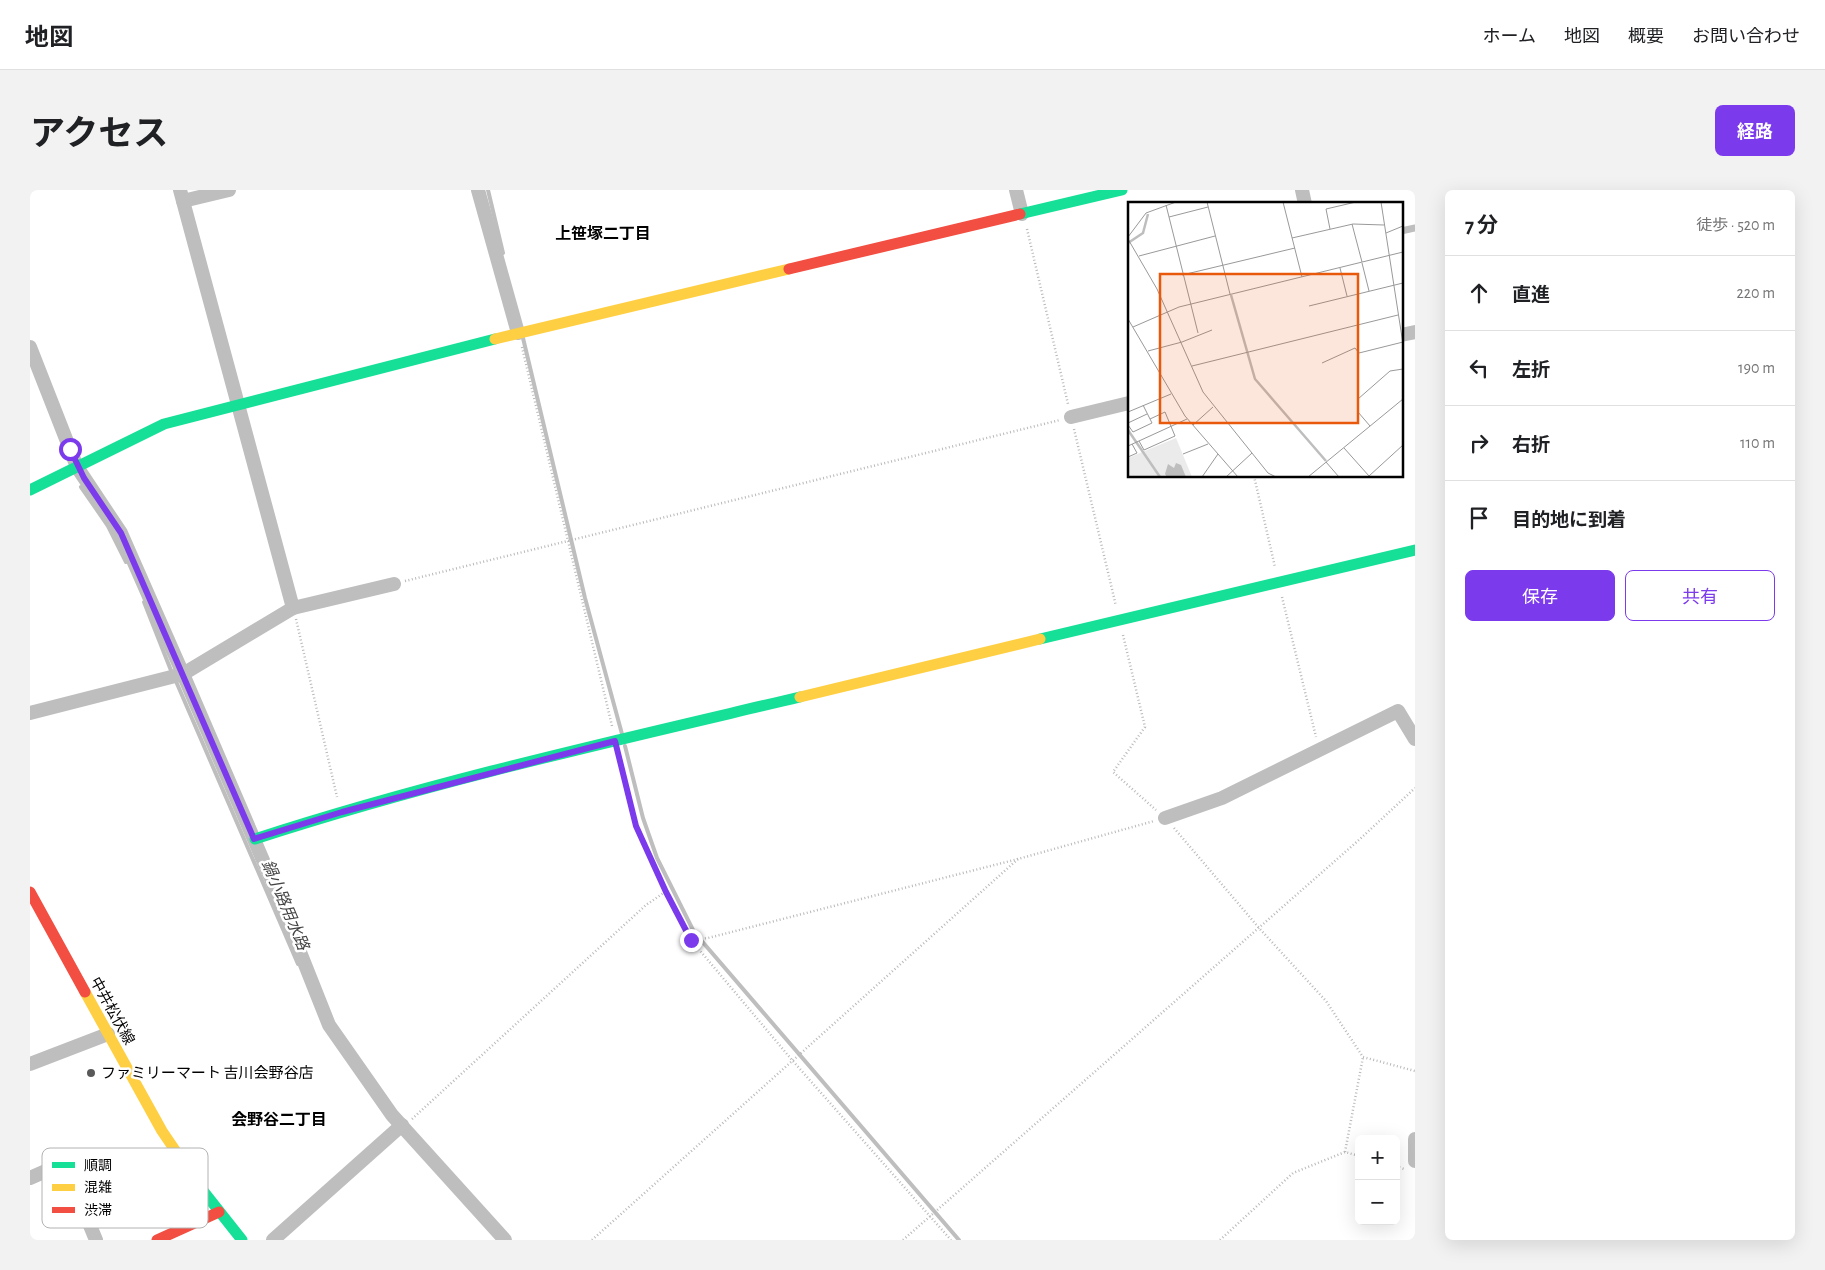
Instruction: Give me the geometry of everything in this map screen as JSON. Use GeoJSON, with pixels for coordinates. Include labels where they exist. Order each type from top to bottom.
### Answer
{"type":"FeatureCollection","features":[{"type":"Feature","properties":{"kind":"street"},"geometry":{"type":"LineString","coordinates":[[229,190],[182,196],[239,403],[292,608]]}},
{"type":"Feature","properties":{"kind":"street"},"geometry":{"type":"LineString","coordinates":[[478,190],[518,333]]}},
{"type":"Feature","properties":{"kind":"street"},"geometry":{"type":"LineString","coordinates":[[1016,190],[1023,214]]}},
{"type":"Feature","properties":{"kind":"street"},"geometry":{"type":"LineString","coordinates":[[30,490],[164,424],[239,403],[518,333],[1122,190]]}},
{"type":"Feature","properties":{"kind":"street"},"geometry":{"type":"LineString","coordinates":[[1402,335],[1415,332]]}},
{"type":"Feature","properties":{"kind":"street"},"geometry":{"type":"LineString","coordinates":[[30,348],[77,467],[121,533],[254,839],[329,1025],[392,1115],[506,1240]]}},
{"type":"Feature","properties":{"kind":"street"},"geometry":{"type":"LineString","coordinates":[[1071,417],[1128,403]]}},
{"type":"Feature","properties":{"kind":"street"},"geometry":{"type":"LineString","coordinates":[[254,839],[342,812],[615,741],[1415,550]]}},
{"type":"Feature","properties":{"kind":"street"},"geometry":{"type":"LineString","coordinates":[[30,713],[183,674],[292,608],[394,584]]}},
{"type":"Feature","properties":{"kind":"street"},"geometry":{"type":"LineString","coordinates":[[1165,818],[1222,798],[1398,711],[1415,739]]}},
{"type":"Feature","properties":{"kind":"street","name":"中井松伏線"},"geometry":{"type":"LineString","coordinates":[[30,892],[162,1131],[174,1148]]}},
{"type":"Feature","properties":{"kind":"street"},"geometry":{"type":"LineString","coordinates":[[30,1064],[108,1034]]}},
{"type":"Feature","properties":{"kind":"street"},"geometry":{"type":"LineString","coordinates":[[273,1240],[402,1125]]}},
{"type":"Feature","properties":{"kind":"street"},"geometry":{"type":"LineString","coordinates":[[1415,1139],[1415,1161]]}},
{"type":"Feature","properties":{"kind":"street"},"geometry":{"type":"LineString","coordinates":[[30,1178],[42,1172]]}},
{"type":"Feature","properties":{"kind":"street","name":"中井松伏線"},"geometry":{"type":"LineString","coordinates":[[208,1195],[242,1240]]}},
{"type":"Feature","properties":{"kind":"street"},"geometry":{"type":"LineString","coordinates":[[208,1217],[220,1212]]}},
{"type":"Feature","properties":{"kind":"street"},"geometry":{"type":"LineString","coordinates":[[91,1228],[96,1240]]}},
{"type":"Feature","properties":{"kind":"street"},"geometry":{"type":"LineString","coordinates":[[157,1240],[184,1228]]}},
{"type":"Feature","properties":{"kind":"lane"},"geometry":{"type":"LineString","coordinates":[[1402,231],[1415,228]]}},
{"type":"Feature","properties":{"kind":"path"},"geometry":{"type":"LineString","coordinates":[[1023,214],[1145,727],[1113,772],[1165,818],[1259,928],[1326,1001],[1363,1057],[1415,1071]]}},
{"type":"Feature","properties":{"kind":"path"},"geometry":{"type":"LineString","coordinates":[[518,333],[636,826],[666,892],[691,940],[792,1060],[950,1240]]}},
{"type":"Feature","properties":{"kind":"path"},"geometry":{"type":"LineString","coordinates":[[394,584],[1071,417]]}},
{"type":"Feature","properties":{"kind":"path"},"geometry":{"type":"LineString","coordinates":[[1254,478],[1319,749]]}},
{"type":"Feature","properties":{"kind":"path"},"geometry":{"type":"LineString","coordinates":[[292,608],[342,812]]}},
{"type":"Feature","properties":{"kind":"path"},"geometry":{"type":"LineString","coordinates":[[903,1240],[1259,928],[1415,788]]}},
{"type":"Feature","properties":{"kind":"path"},"geometry":{"type":"LineString","coordinates":[[691,940],[708,938],[1018,859],[1165,818]]}},
{"type":"Feature","properties":{"kind":"path"},"geometry":{"type":"LineString","coordinates":[[592,1240],[1018,859]]}},
{"type":"Feature","properties":{"kind":"path"},"geometry":{"type":"LineString","coordinates":[[402,1125],[414,1117],[646,905],[666,892]]}},
{"type":"Feature","properties":{"kind":"path"},"geometry":{"type":"LineString","coordinates":[[1345,1152],[1363,1057]]}},
{"type":"Feature","properties":{"kind":"path"},"geometry":{"type":"LineString","coordinates":[[1220,1240],[1293,1173],[1345,1152],[1355,1155]]}},
{"type":"Feature","properties":{"kind":"waterway"},"geometry":{"type":"LineString","coordinates":[[488,190],[503,253]]}},
{"type":"Feature","properties":{"kind":"waterway"},"geometry":{"type":"LineString","coordinates":[[523,338],[585,598],[622,734]]}},
{"type":"Feature","properties":{"kind":"waterway","name":"鍋小路用水路"},"geometry":{"type":"LineString","coordinates":[[81,487],[108,526],[126,562]]}},
{"type":"Feature","properties":{"kind":"waterway","name":"鍋小路用水路"},"geometry":{"type":"LineString","coordinates":[[144,602],[172,673]]}},
{"type":"Feature","properties":{"kind":"waterway","name":"鍋小路用水路"},"geometry":{"type":"LineString","coordinates":[[175,679],[298,964]]}},
{"type":"Feature","properties":{"kind":"waterway"},"geometry":{"type":"LineString","coordinates":[[625,746],[643,818],[657,858],[694,932],[959,1240]]}},
{"type":"Feature","properties":{"kind":"traffic: fast"},"geometry":{"type":"LineString","coordinates":[[1020,214],[1122,190]]}},
{"type":"Feature","properties":{"kind":"traffic: fast"},"geometry":{"type":"LineString","coordinates":[[30,490],[164,424],[495,339]]}},
{"type":"Feature","properties":{"kind":"traffic: fast"},"geometry":{"type":"LineString","coordinates":[[1040,639],[1415,550]]}},
{"type":"Feature","properties":{"kind":"traffic: fast"},"geometry":{"type":"LineString","coordinates":[[255,839],[390,798],[458,780],[800,697]]}},
{"type":"Feature","properties":{"kind":"traffic: fast"},"geometry":{"type":"LineString","coordinates":[[208,1197],[242,1240]]}},
{"type":"Feature","properties":{"kind":"traffic: slow"},"geometry":{"type":"LineString","coordinates":[[495,339],[789,269]]}},
{"type":"Feature","properties":{"kind":"traffic: slow"},"geometry":{"type":"LineString","coordinates":[[800,697],[1040,639]]}},
{"type":"Feature","properties":{"kind":"traffic: slow"},"geometry":{"type":"LineString","coordinates":[[85,992],[162,1131],[174,1148]]}},
{"type":"Feature","properties":{"kind":"traffic: jam"},"geometry":{"type":"LineString","coordinates":[[789,269],[1020,214]]}},
{"type":"Feature","properties":{"kind":"traffic: jam"},"geometry":{"type":"LineString","coordinates":[[30,892],[85,992]]}},
{"type":"Feature","properties":{"kind":"traffic: jam"},"geometry":{"type":"LineString","coordinates":[[208,1217],[219,1212]]}},
{"type":"Feature","properties":{"kind":"traffic: jam"},"geometry":{"type":"LineString","coordinates":[[157,1240],[184,1228]]}},
{"type":"Feature","properties":{"kind":"place","name":"ファミリーマート 吉川会野谷店"},"geometry":{"type":"Point","coordinates":[91,1073]}},
{"type":"Feature","properties":{"kind":"district","name":"上笹塚二丁目"},"geometry":{"type":"Point","coordinates":[603,234]}},
{"type":"Feature","properties":{"kind":"district","name":"会野谷二丁目"},"geometry":{"type":"Point","coordinates":[279,1120]}},
{"type":"Feature","properties":{"kind":"route"},"geometry":{"type":"LineString","coordinates":[[70,449],[77,467],[121,533],[254,839],[342,812],[615,741],[636,826],[666,892],[691,940]]}}]}
